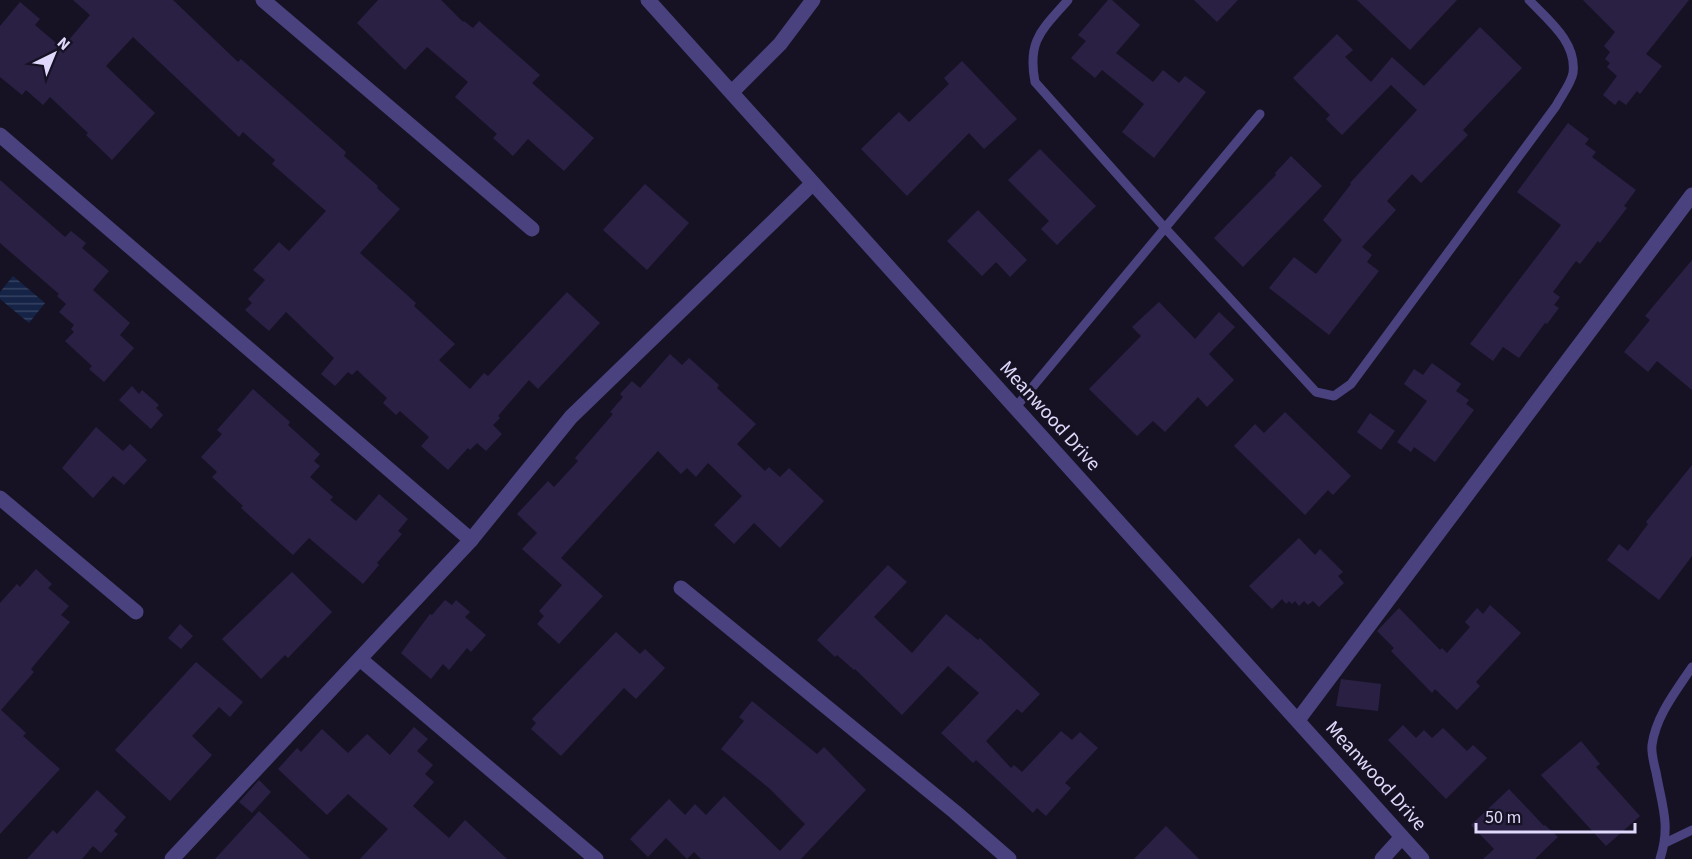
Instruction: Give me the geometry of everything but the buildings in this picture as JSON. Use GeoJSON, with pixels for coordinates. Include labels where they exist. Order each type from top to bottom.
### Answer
{"type":"FeatureCollection","features":[{"type":"Feature","properties":{"kind":"street"},"geometry":{"type":"LineString","coordinates":[[263,0],[532,229]]}},
{"type":"Feature","properties":{"kind":"street","name":"Meanwood Drive"},"geometry":{"type":"LineString","coordinates":[[648,0],[1422,859]]}},
{"type":"Feature","properties":{"kind":"street"},"geometry":{"type":"LineString","coordinates":[[732,92],[780,44],[813,0]]}},
{"type":"Feature","properties":{"kind":"street"},"geometry":{"type":"LineString","coordinates":[[0,135],[471,540]]}},
{"type":"Feature","properties":{"kind":"street"},"geometry":{"type":"LineString","coordinates":[[172,859],[471,540],[571,417],[812,184]]}},
{"type":"Feature","properties":{"kind":"street"},"geometry":{"type":"LineString","coordinates":[[1298,720],[1692,195]]}},
{"type":"Feature","properties":{"kind":"street"},"geometry":{"type":"LineString","coordinates":[[0,498],[136,612]]}},
{"type":"Feature","properties":{"kind":"street"},"geometry":{"type":"LineString","coordinates":[[681,588],[955,812],[1009,859]]}},
{"type":"Feature","properties":{"kind":"street"},"geometry":{"type":"LineString","coordinates":[[360,658],[596,859]]}},
{"type":"Feature","properties":{"kind":"street"},"geometry":{"type":"LineString","coordinates":[[1382,859],[1402,837]]}},
{"type":"Feature","properties":{"kind":"lane"},"geometry":{"type":"LineString","coordinates":[[1068,0],[1044,27],[1033,47],[1032,65],[1035,82],[1316,392],[1334,396],[1351,384],[1556,106],[1573,75],[1573,54],[1560,33],[1529,0]]}},
{"type":"Feature","properties":{"kind":"lane"},"geometry":{"type":"LineString","coordinates":[[1015,408],[1260,114]]}},
{"type":"Feature","properties":{"kind":"lane"},"geometry":{"type":"LineString","coordinates":[[1660,859],[1665,843],[1666,821],[1651,748],[1656,727],[1671,698],[1692,667]]}},
{"type":"Feature","properties":{"kind":"lane"},"geometry":{"type":"LineString","coordinates":[[1665,843],[1692,830]]}},
{"type":"Feature","properties":{"kind":"water"},"geometry":{"type":"Polygon","coordinates":[[[13,276],[45,303],[29,323],[0,299],[0,292],[13,276]]]}}]}
